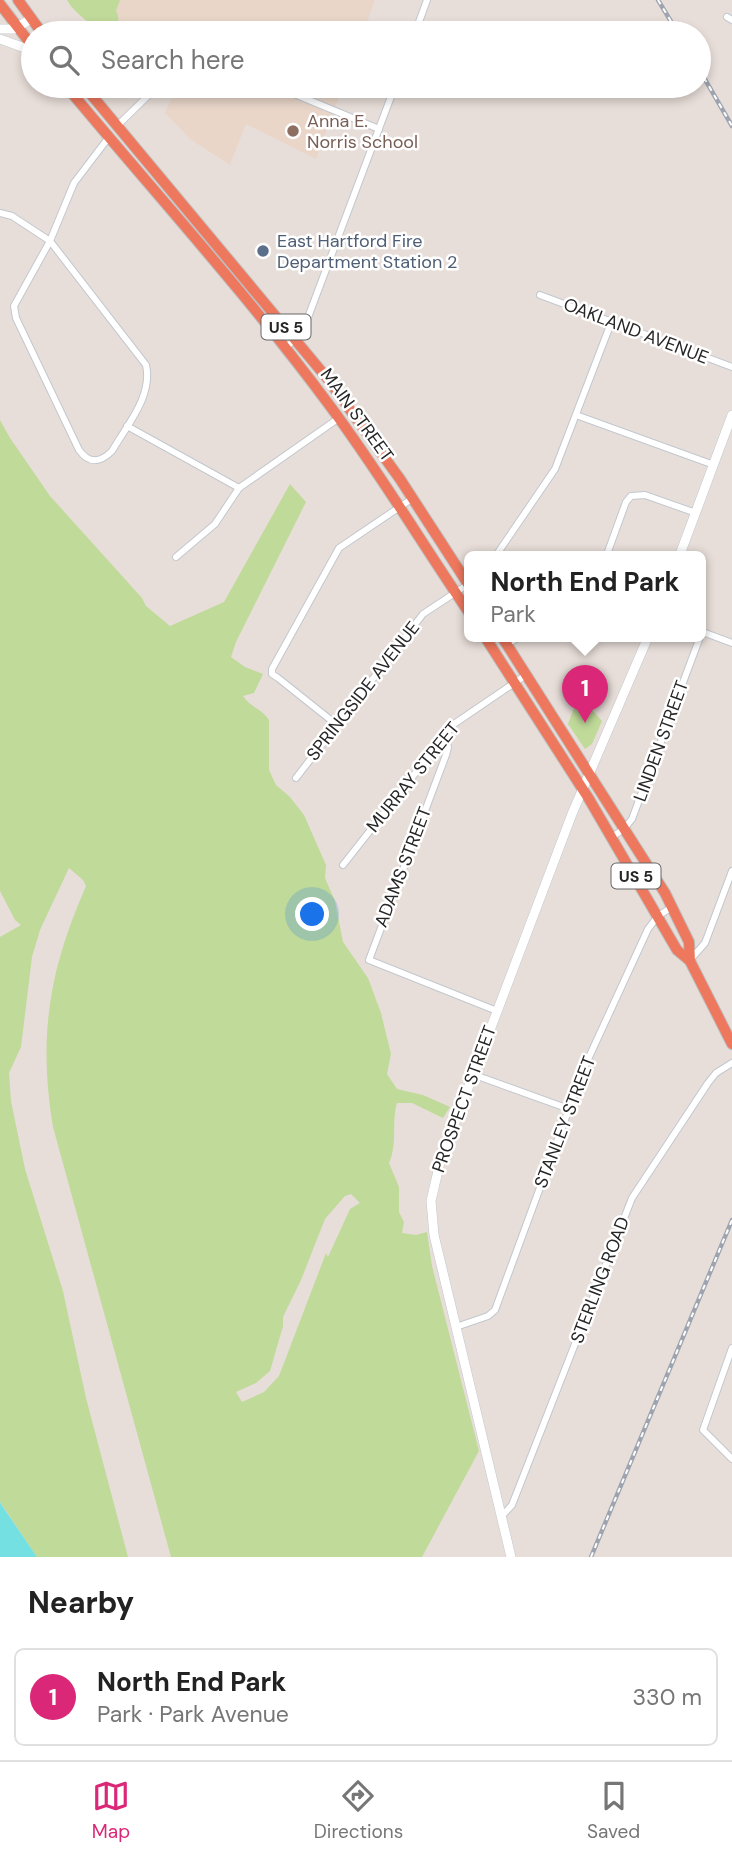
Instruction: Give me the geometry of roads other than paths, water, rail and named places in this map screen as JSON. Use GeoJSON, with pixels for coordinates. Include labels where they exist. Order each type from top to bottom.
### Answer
{"type":"FeatureCollection","features":[{"type":"Feature","properties":{"kind":"highway"},"geometry":{"type":"LineString","coordinates":[[18,0],[31,19]]}},
{"type":"Feature","properties":{"kind":"highway"},"geometry":{"type":"LineString","coordinates":[[0,4],[21,32]]}},
{"type":"Feature","properties":{"kind":"highway","name":"MAIN STREET"},"geometry":{"type":"LineString","coordinates":[[76,98],[285,348],[339,418],[464,605]]}},
{"type":"Feature","properties":{"kind":"highway","name":"MAIN STREET"},"geometry":{"type":"LineString","coordinates":[[94,98],[296,339],[351,410],[413,498],[464,577]]}},
{"type":"Feature","properties":{"kind":"highway"},"geometry":{"type":"LineString","coordinates":[[234,287],[245,278]]}},
{"type":"Feature","properties":{"kind":"highway","name":"US 5"},"geometry":{"type":"LineString","coordinates":[[488,642],[583,789],[677,950],[690,961],[732,1044]]}},
{"type":"Feature","properties":{"kind":"highway","name":"US 5"},"geometry":{"type":"LineString","coordinates":[[505,642],[672,907],[689,942],[690,961]]}},
{"type":"Feature","properties":{"kind":"main road"},"geometry":{"type":"LineString","coordinates":[[0,29],[21,26]]}},
{"type":"Feature","properties":{"kind":"main road"},"geometry":{"type":"LineString","coordinates":[[0,39],[21,45]]}},
{"type":"Feature","properties":{"kind":"main road"},"geometry":{"type":"LineString","coordinates":[[681,551],[732,415]]}},
{"type":"Feature","properties":{"kind":"main road","name":"PROSPECT STREET"},"geometry":{"type":"LineString","coordinates":[[511,1557],[431,1224],[430,1201],[436,1174],[472,1074],[583,789],[646,642]]}},
{"type":"Feature","properties":{"kind":"street"},"geometry":{"type":"LineString","coordinates":[[419,21],[427,0]]}},
{"type":"Feature","properties":{"kind":"street"},"geometry":{"type":"LineString","coordinates":[[117,126],[146,98]]}},
{"type":"Feature","properties":{"kind":"street"},"geometry":{"type":"LineString","coordinates":[[304,98],[379,129]]}},
{"type":"Feature","properties":{"kind":"street"},"geometry":{"type":"LineString","coordinates":[[285,348],[304,328],[391,98]]}},
{"type":"Feature","properties":{"kind":"street"},"geometry":{"type":"LineString","coordinates":[[0,213],[12,216],[44,235],[50,242],[146,366],[149,378],[147,390],[105,458],[95,461],[86,458],[79,450],[16,318],[15,306],[18,296],[50,242],[74,183],[108,137]]}},
{"type":"Feature","properties":{"kind":"street","name":"OAKLAND AVENUE"},"geometry":{"type":"LineString","coordinates":[[540,295],[732,367]]}},
{"type":"Feature","properties":{"kind":"street"},"geometry":{"type":"LineString","coordinates":[[499,551],[555,469],[611,323]]}},
{"type":"Feature","properties":{"kind":"street"},"geometry":{"type":"LineString","coordinates":[[576,415],[714,465]]}},
{"type":"Feature","properties":{"kind":"street"},"geometry":{"type":"LineString","coordinates":[[176,557],[215,524],[239,488],[339,418]]}},
{"type":"Feature","properties":{"kind":"street"},"geometry":{"type":"LineString","coordinates":[[127,426],[239,488]]}},
{"type":"Feature","properties":{"kind":"street"},"geometry":{"type":"LineString","coordinates":[[608,551],[626,502],[631,496],[645,495],[696,513]]}},
{"type":"Feature","properties":{"kind":"street"},"geometry":{"type":"LineString","coordinates":[[337,725],[272,674],[275,663],[339,548],[413,498]]}},
{"type":"Feature","properties":{"kind":"street","name":"SPRINGSIDE AVENUE"},"geometry":{"type":"LineString","coordinates":[[296,778],[423,614],[464,588]]}},
{"type":"Feature","properties":{"kind":"street"},"geometry":{"type":"LineString","coordinates":[[706,635],[732,643]]}},
{"type":"Feature","properties":{"kind":"street","name":"LINDEN STREET"},"geometry":{"type":"LineString","coordinates":[[612,837],[632,820],[698,642]]}},
{"type":"Feature","properties":{"kind":"street","name":"MURRAY STREET"},"geometry":{"type":"LineString","coordinates":[[342,865],[445,734],[464,715],[526,675]]}},
{"type":"Feature","properties":{"kind":"street","name":"ADAMS STREET"},"geometry":{"type":"LineString","coordinates":[[445,734],[449,747],[369,960],[497,1011]]}},
{"type":"Feature","properties":{"kind":"street"},"geometry":{"type":"LineString","coordinates":[[690,961],[705,943],[732,871]]}},
{"type":"Feature","properties":{"kind":"street","name":"STANLEY STREET"},"geometry":{"type":"LineString","coordinates":[[456,1326],[488,1317],[495,1310],[584,1068],[648,929],[658,916],[672,907]]}},
{"type":"Feature","properties":{"kind":"street","name":"STERLING ROAD"},"geometry":{"type":"LineString","coordinates":[[501,1517],[512,1505],[632,1198],[708,1083],[716,1073],[732,1063]]}},
{"type":"Feature","properties":{"kind":"street"},"geometry":{"type":"LineString","coordinates":[[472,1074],[569,1109]]}},
{"type":"Feature","properties":{"kind":"street"},"geometry":{"type":"LineString","coordinates":[[732,1348],[703,1430],[732,1459]]}},
{"type":"Feature","properties":{"kind":"water"},"geometry":{"type":"Polygon","coordinates":[[[0,1502],[3,1507],[37,1557],[0,1557],[0,1502]]]}},
{"type":"Feature","properties":{"kind":"railway"},"geometry":{"type":"LineString","coordinates":[[658,0],[671,21]]}},
{"type":"Feature","properties":{"kind":"railway"},"geometry":{"type":"LineString","coordinates":[[711,90],[732,126]]}},
{"type":"Feature","properties":{"kind":"railway"},"geometry":{"type":"LineString","coordinates":[[591,1557],[732,1220]]}},
{"type":"Feature","properties":{"kind":"place","name":"Anna E. Norris School"},"geometry":{"type":"Point","coordinates":[293,131]}},
{"type":"Feature","properties":{"kind":"place","name":"East Hartford Fire Department Station 2"},"geometry":{"type":"Point","coordinates":[263,251]}},
{"type":"Feature","properties":{"kind":"place","name":"North End Park"},"geometry":{"type":"Point","coordinates":[585,723]}}]}
